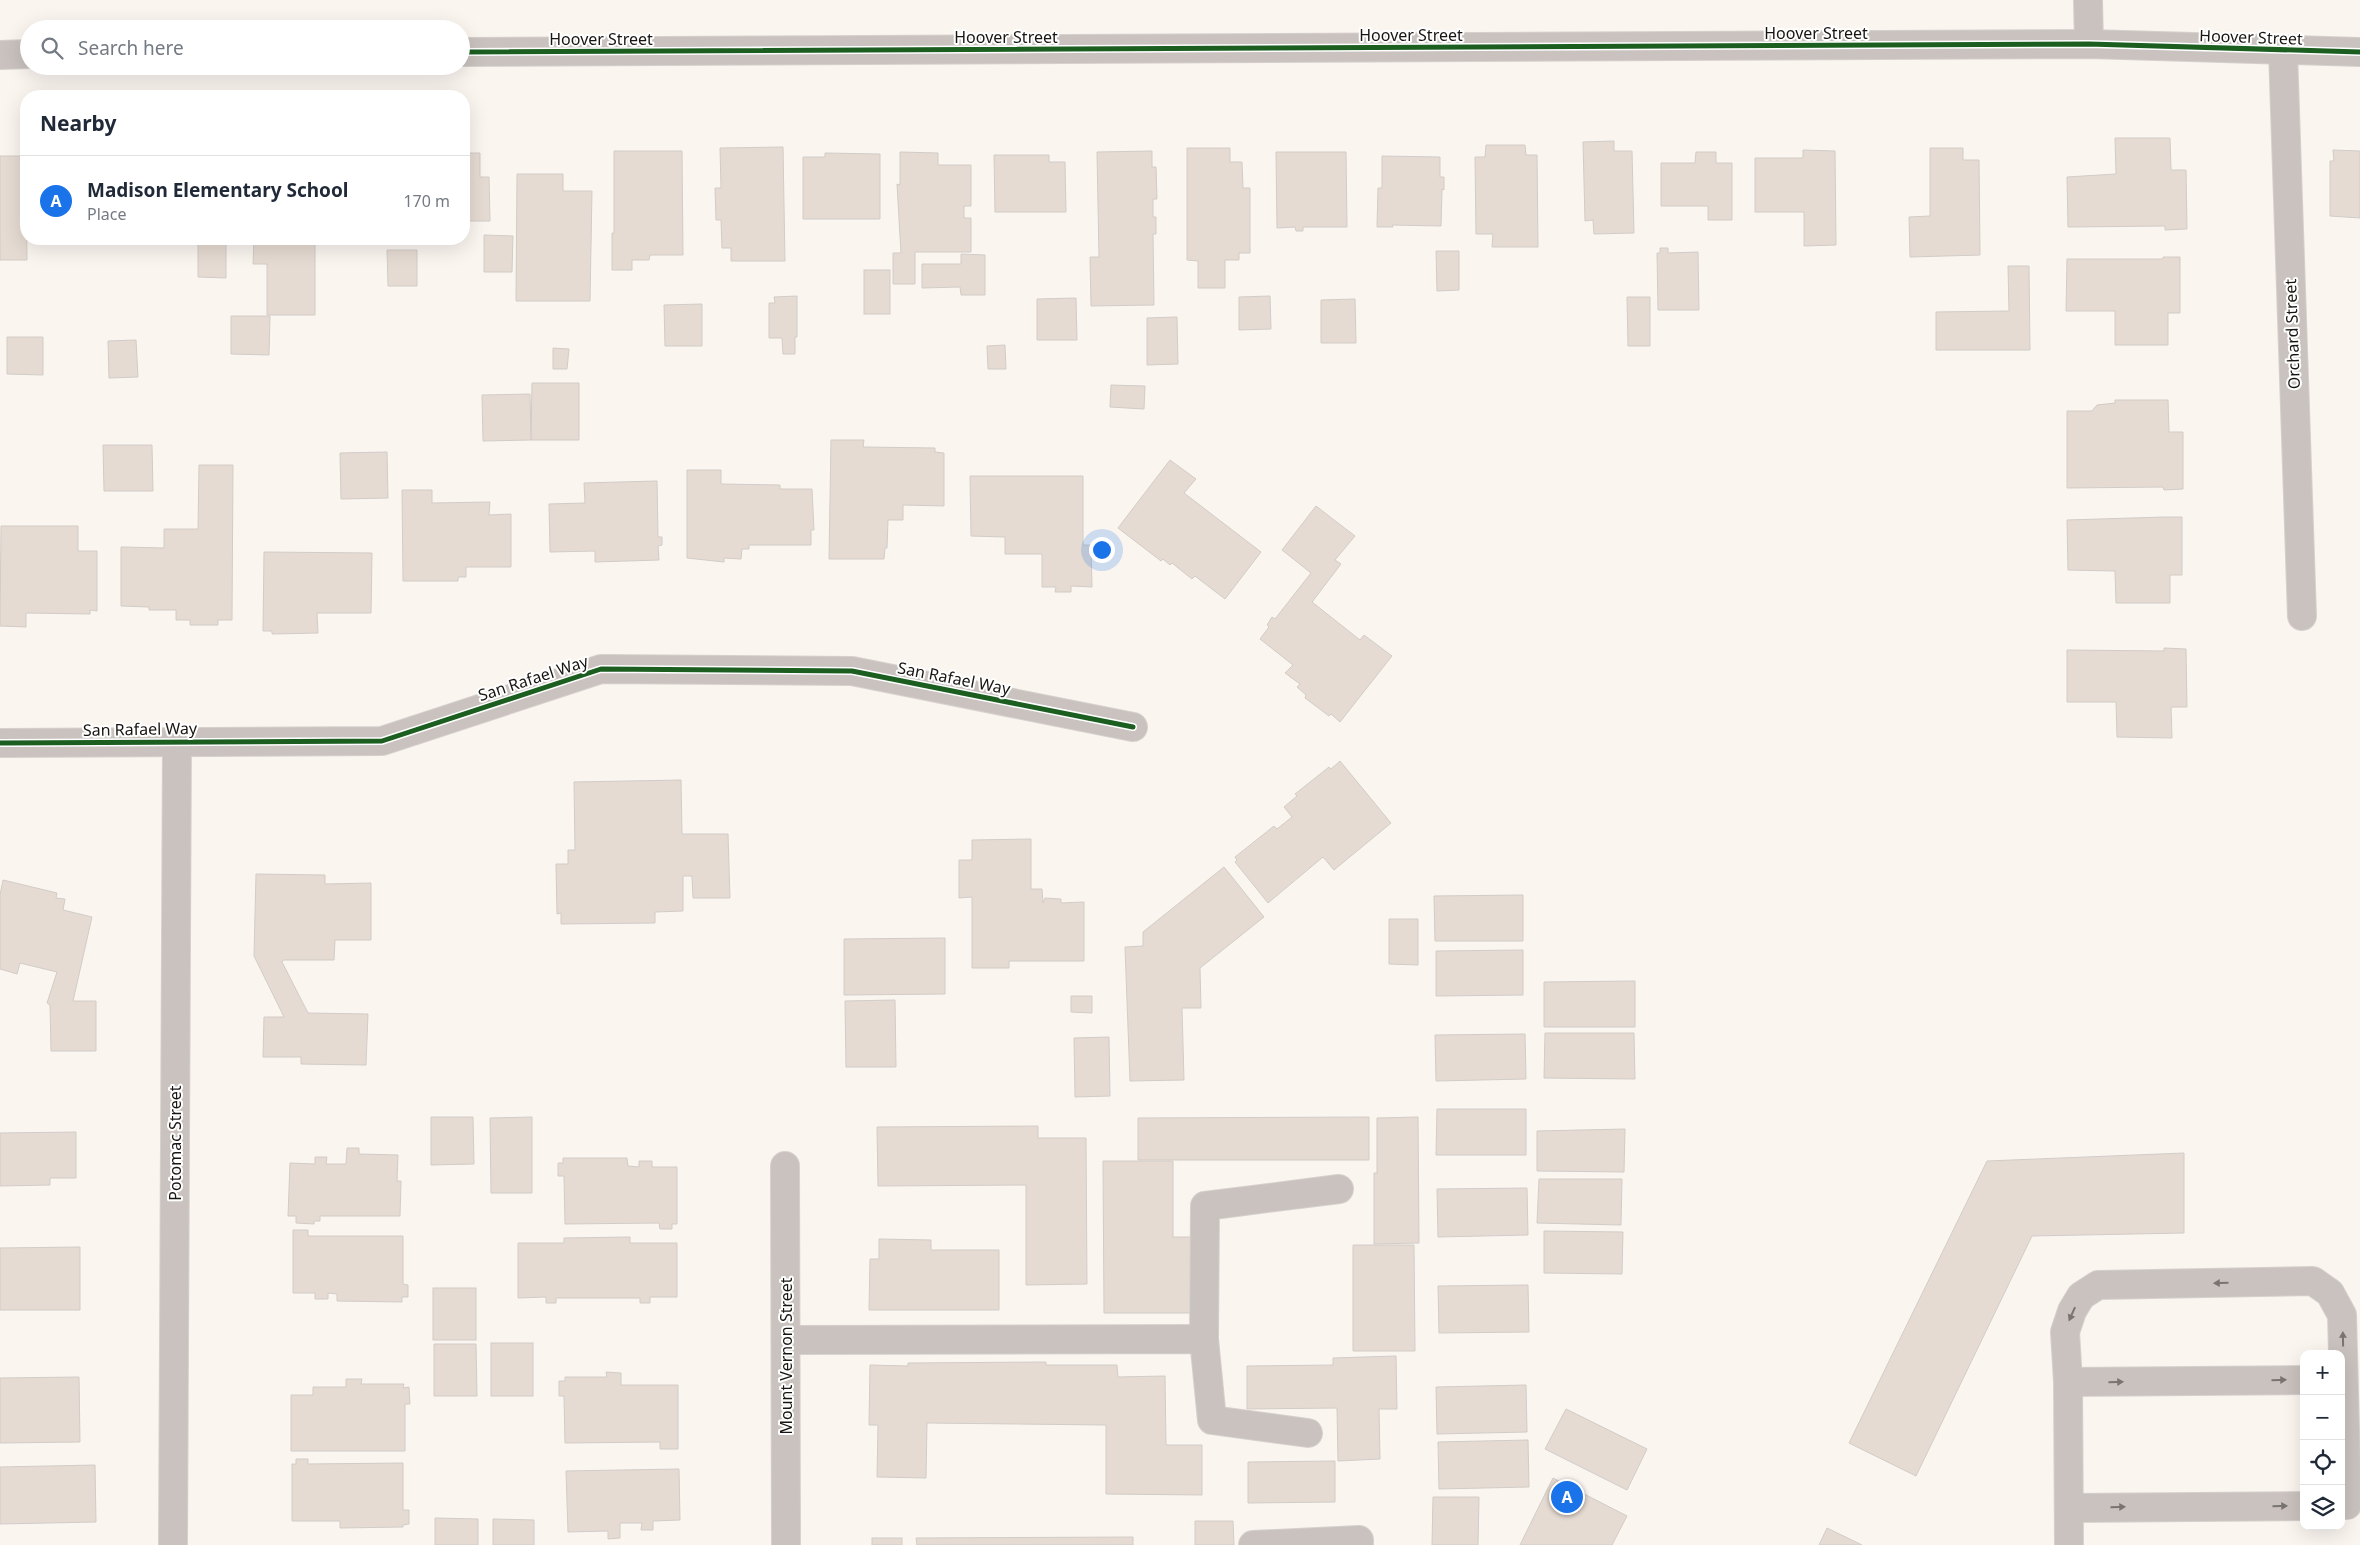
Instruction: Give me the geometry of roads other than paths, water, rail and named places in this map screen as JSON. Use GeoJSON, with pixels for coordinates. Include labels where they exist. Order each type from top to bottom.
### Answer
{"type":"FeatureCollection","features":[{"type":"Feature","properties":{"kind":"street"},"geometry":{"type":"LineString","coordinates":[[2088,0],[2089,44]]}},
{"type":"Feature","properties":{"kind":"street","name":"Hoover Street"},"geometry":{"type":"LineString","coordinates":[[470,52],[2089,44],[2282,52],[2360,52]]}},
{"type":"Feature","properties":{"kind":"street","name":"Orchard Street"},"geometry":{"type":"LineString","coordinates":[[2282,52],[2302,616]]}},
{"type":"Feature","properties":{"kind":"street"},"geometry":{"type":"LineString","coordinates":[[0,54],[20,54]]}},
{"type":"Feature","properties":{"kind":"street","name":"San Rafael Way"},"geometry":{"type":"LineString","coordinates":[[0,743],[382,741],[600,669],[852,671],[1134,727]]}},
{"type":"Feature","properties":{"kind":"street","name":"Potomac Street"},"geometry":{"type":"LineString","coordinates":[[173,1545],[177,741]]}},
{"type":"Feature","properties":{"kind":"street","name":"Mount Vernon Street"},"geometry":{"type":"LineString","coordinates":[[785,1166],[786,1545]]}},
{"type":"Feature","properties":{"kind":"street"},"geometry":{"type":"LineString","coordinates":[[1308,1433],[1212,1420],[1204,1339],[1205,1206],[1339,1189]]}},
{"type":"Feature","properties":{"kind":"street"},"geometry":{"type":"LineString","coordinates":[[2069,1545],[2068,1379],[2065,1332],[2072,1311],[2081,1296],[2098,1286],[2313,1281],[2330,1292],[2342,1315],[2342,1350]]}},
{"type":"Feature","properties":{"kind":"street"},"geometry":{"type":"LineString","coordinates":[[786,1340],[1204,1339]]}},
{"type":"Feature","properties":{"kind":"street"},"geometry":{"type":"LineString","coordinates":[[2068,1379],[2300,1380]]}},
{"type":"Feature","properties":{"kind":"street"},"geometry":{"type":"LineString","coordinates":[[2342,1395],[2345,1505]]}},
{"type":"Feature","properties":{"kind":"street"},"geometry":{"type":"LineString","coordinates":[[2069,1508],[2300,1506]]}},
{"type":"Feature","properties":{"kind":"street"},"geometry":{"type":"LineString","coordinates":[[1253,1545],[1359,1540],[1359,1545]]}},
{"type":"Feature","properties":{"kind":"place","name":"Madison Elementary School"},"geometry":{"type":"Point","coordinates":[1567,1497]}}]}
